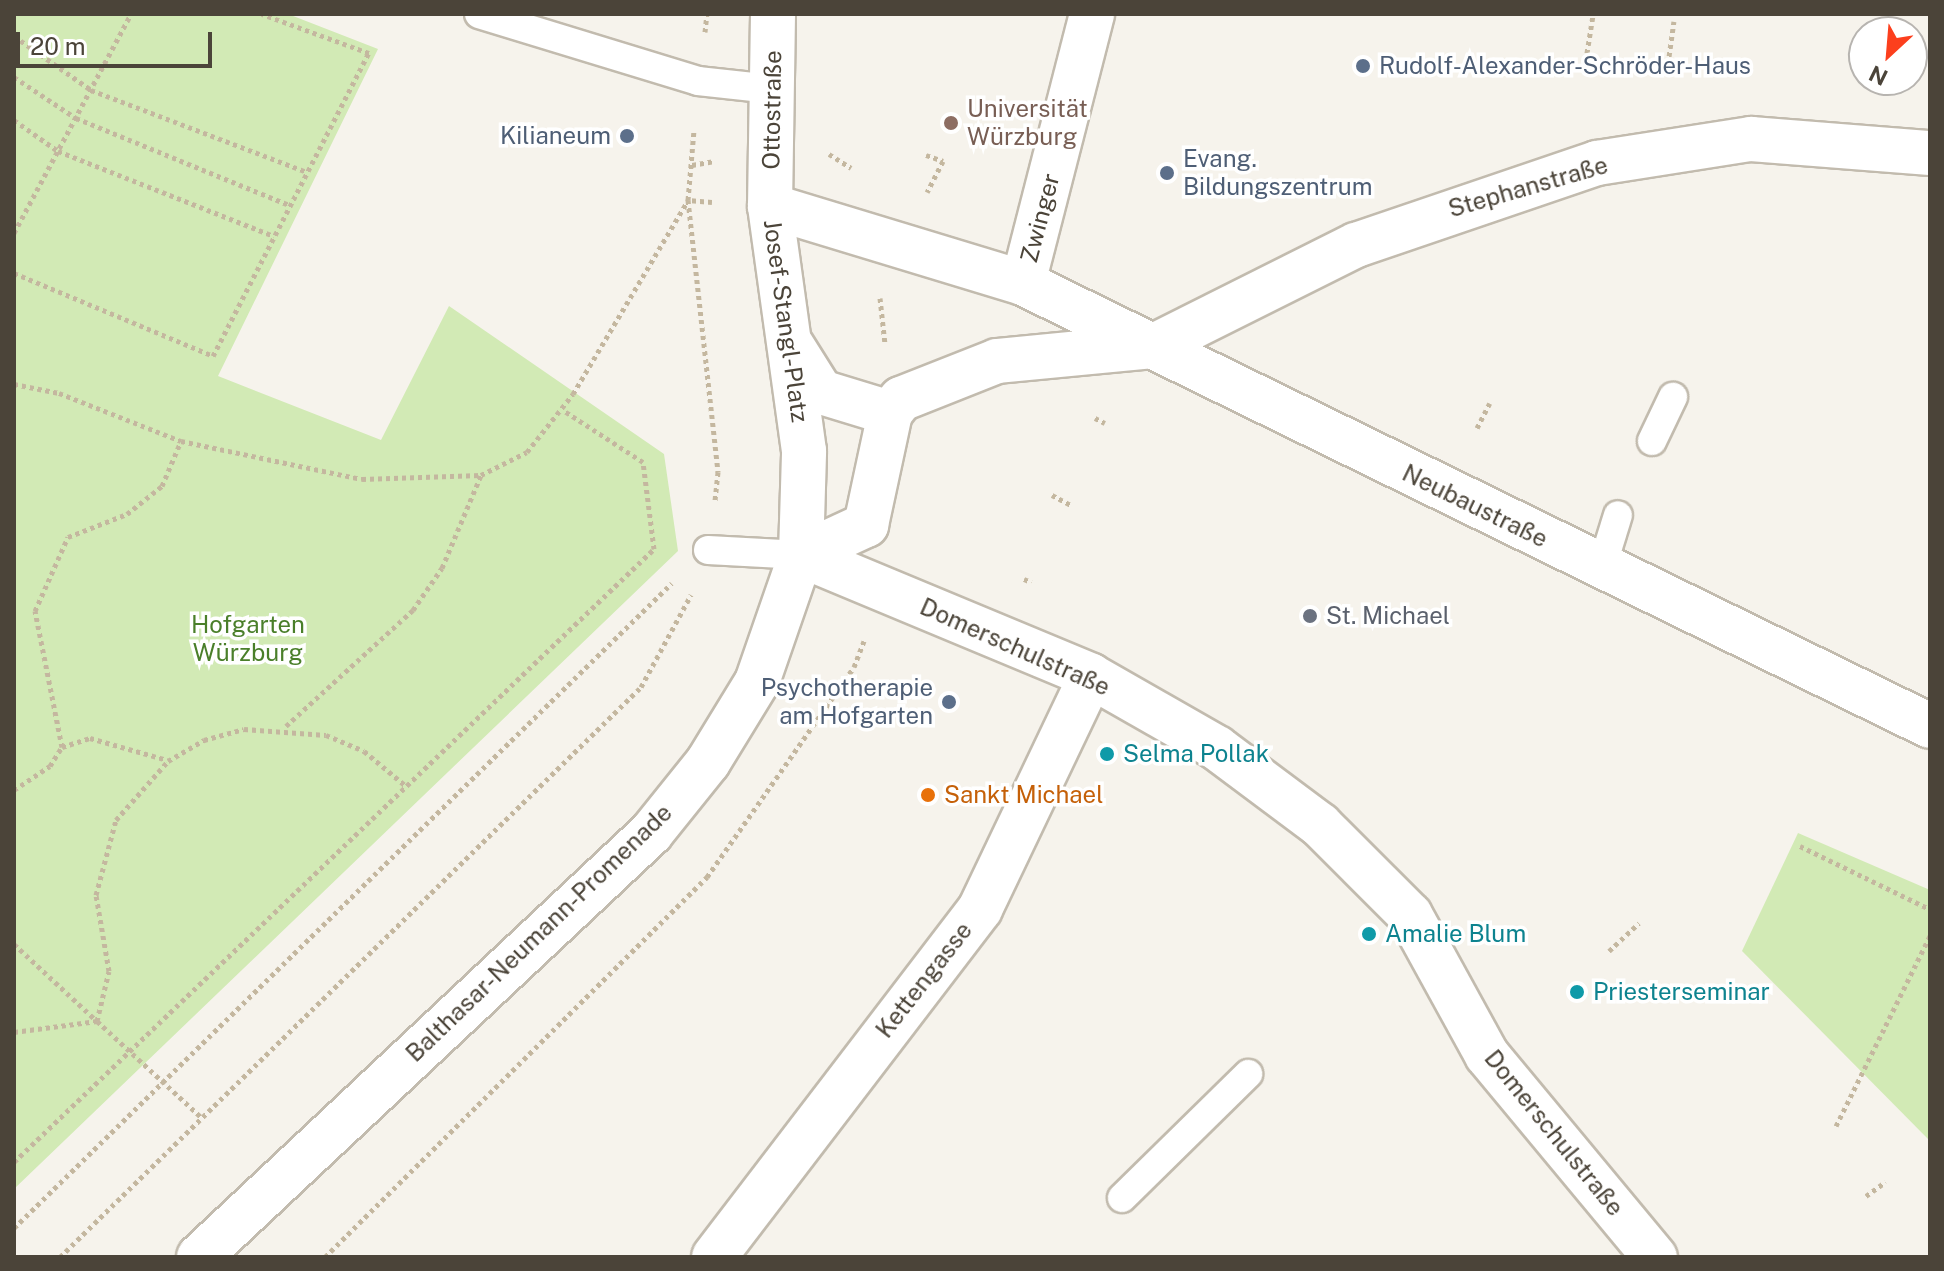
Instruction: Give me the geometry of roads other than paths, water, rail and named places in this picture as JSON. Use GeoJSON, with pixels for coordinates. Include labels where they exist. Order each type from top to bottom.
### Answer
{"type":"FeatureCollection","features":[{"type":"Feature","properties":{"kind":"street","name":"Ottostraße"},"geometry":{"type":"LineString","coordinates":[[770,206],[773,14]]}},
{"type":"Feature","properties":{"kind":"street","name":"Zwinger"},"geometry":{"type":"LineString","coordinates":[[1023,283],[1092,14]]}},
{"type":"Feature","properties":{"kind":"street","name":"Stephanstraße"},"geometry":{"type":"LineString","coordinates":[[1154,346],[1356,245],[1597,163],[1751,139],[1930,153]]}},
{"type":"Feature","properties":{"kind":"street","name":"Josef-Stangl-Platz"},"geometry":{"type":"LineString","coordinates":[[801,555],[804,451],[770,206],[1023,283]]}},
{"type":"Feature","properties":{"kind":"street","name":"Neubaustraße"},"geometry":{"type":"LineString","coordinates":[[1023,283],[1930,726]]}},
{"type":"Feature","properties":{"kind":"street"},"geometry":{"type":"LineString","coordinates":[[791,344],[821,392],[896,406],[997,361],[1154,346]]}},
{"type":"Feature","properties":{"kind":"street"},"geometry":{"type":"LineString","coordinates":[[801,555],[866,525],[896,406]]}},
{"type":"Feature","properties":{"kind":"street","name":"Domerschulstraße"},"geometry":{"type":"LineString","coordinates":[[801,555],[1091,676],[1217,748],[1309,817],[1410,915],[1487,1055],[1655,1257]]}},
{"type":"Feature","properties":{"kind":"street","name":"Balthasar-Neumann-Promenade"},"geometry":{"type":"LineString","coordinates":[[199,1257],[651,833],[757,682],[801,555]]}},
{"type":"Feature","properties":{"kind":"street","name":"Kettengasse"},"geometry":{"type":"LineString","coordinates":[[714,1257],[980,909],[1091,676]]}},
{"type":"Feature","properties":{"kind":"lane"},"geometry":{"type":"LineString","coordinates":[[479,14],[698,81],[772,89]]}},
{"type":"Feature","properties":{"kind":"lane"},"geometry":{"type":"LineString","coordinates":[[1652,441],[1673,397]]}},
{"type":"Feature","properties":{"kind":"lane"},"geometry":{"type":"LineString","coordinates":[[1602,567],[1618,515]]}},
{"type":"Feature","properties":{"kind":"lane"},"geometry":{"type":"LineString","coordinates":[[708,550],[801,555]]}},
{"type":"Feature","properties":{"kind":"lane"},"geometry":{"type":"LineString","coordinates":[[1122,1198],[1248,1074]]}},
{"type":"Feature","properties":{"kind":"place","name":"Rudolf-Alexander-Schröder-Haus"},"geometry":{"type":"Point","coordinates":[1363,66]}},
{"type":"Feature","properties":{"kind":"place","name":"Universität Würzburg"},"geometry":{"type":"Point","coordinates":[951,123]}},
{"type":"Feature","properties":{"kind":"place","name":"Kilianeum"},"geometry":{"type":"Point","coordinates":[627,136]}},
{"type":"Feature","properties":{"kind":"place","name":"Evang. Bildungszentrum"},"geometry":{"type":"Point","coordinates":[1167,173]}},
{"type":"Feature","properties":{"kind":"place","name":"St. Michael"},"geometry":{"type":"Point","coordinates":[1310,616]}},
{"type":"Feature","properties":{"kind":"place","name":"Psychotherapie am Hofgarten"},"geometry":{"type":"Point","coordinates":[949,702]}},
{"type":"Feature","properties":{"kind":"place","name":"Selma Pollak"},"geometry":{"type":"Point","coordinates":[1107,754]}},
{"type":"Feature","properties":{"kind":"place","name":"Sankt Michael"},"geometry":{"type":"Point","coordinates":[928,795]}},
{"type":"Feature","properties":{"kind":"place","name":"Amalie Blum"},"geometry":{"type":"Point","coordinates":[1369,934]}},
{"type":"Feature","properties":{"kind":"place","name":"Priesterseminar"},"geometry":{"type":"Point","coordinates":[1577,992]}},
{"type":"Feature","properties":{"kind":"park label","name":"Hofgarten Würzburg"},"geometry":{"type":"Point","coordinates":[248,639]}}]}
